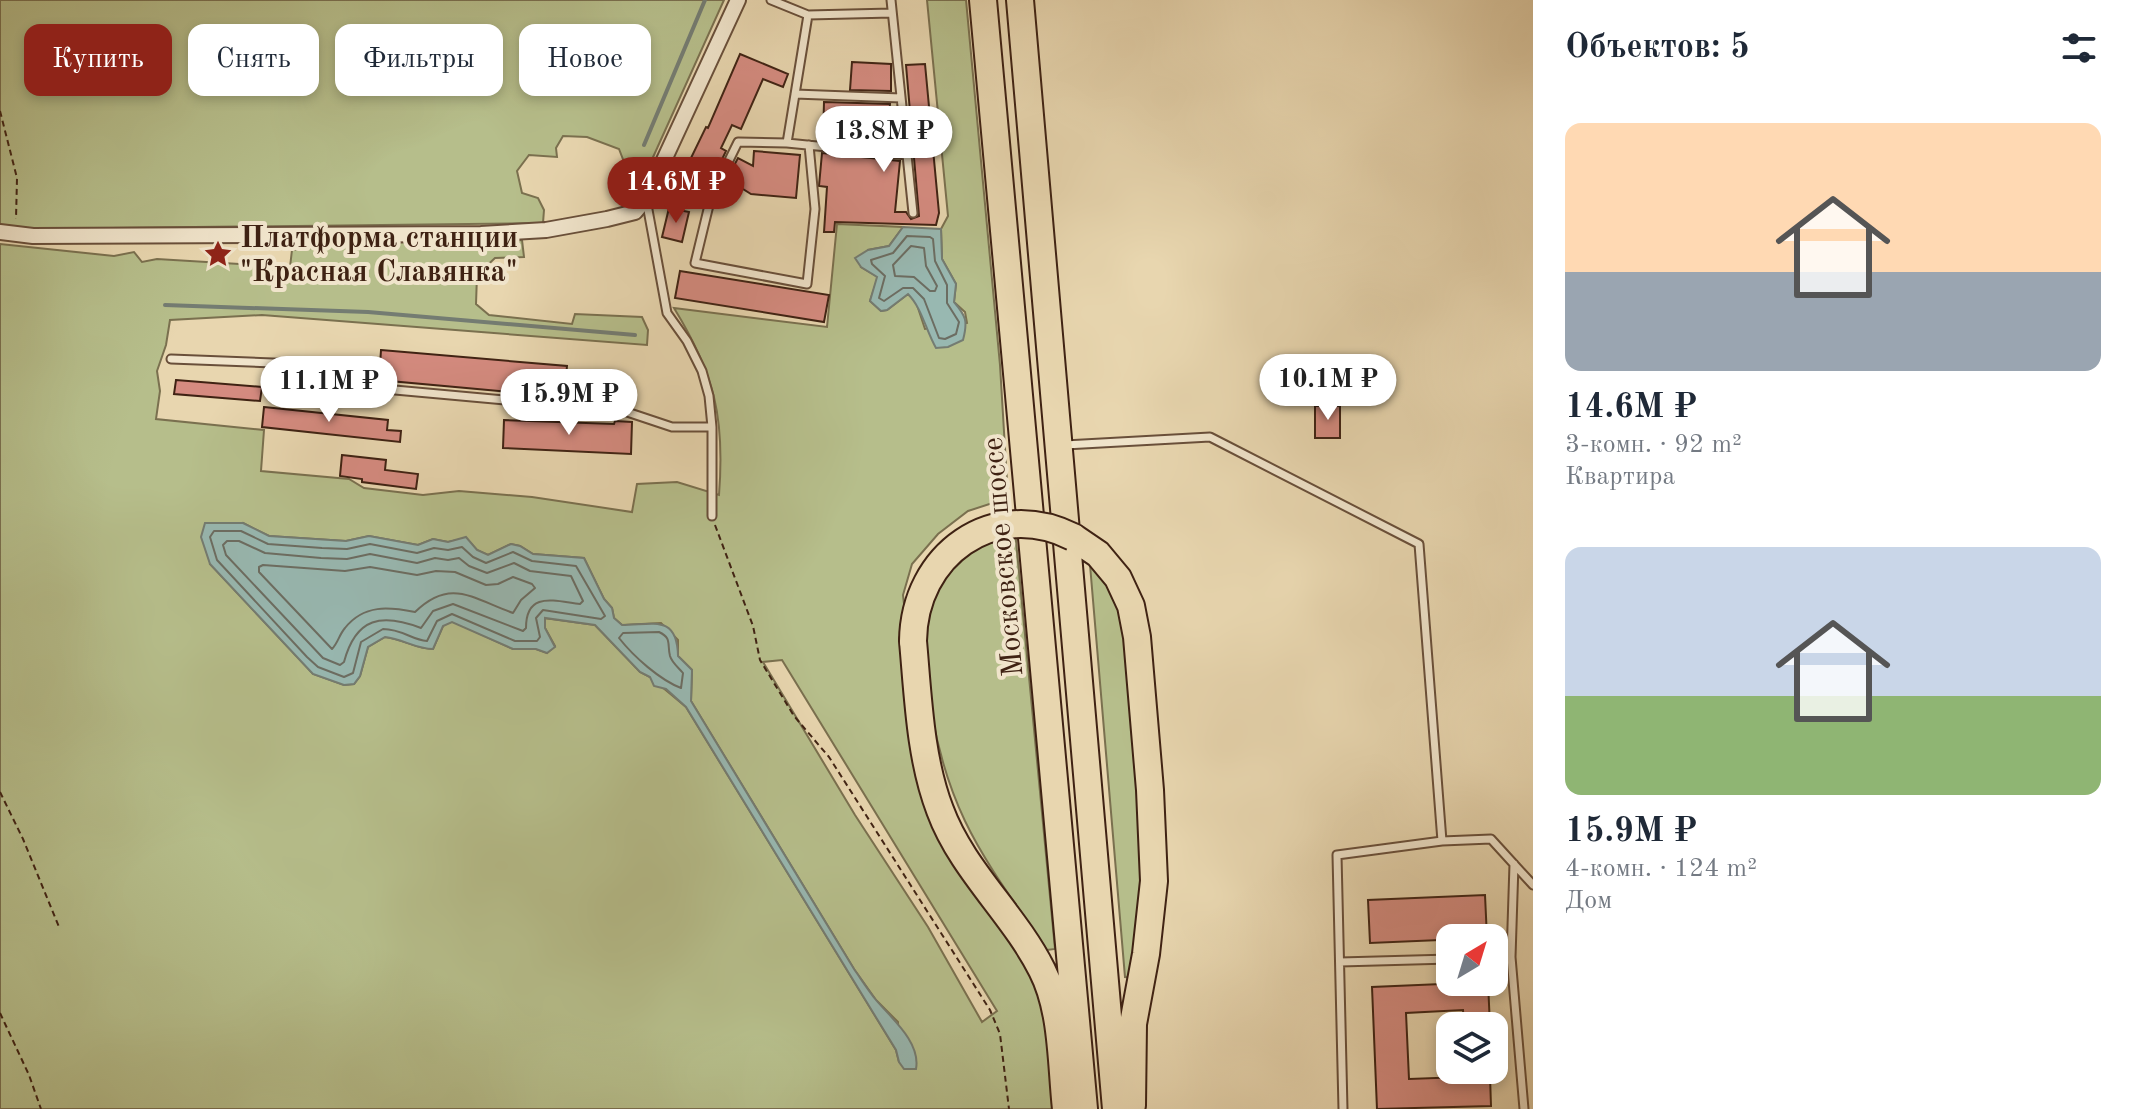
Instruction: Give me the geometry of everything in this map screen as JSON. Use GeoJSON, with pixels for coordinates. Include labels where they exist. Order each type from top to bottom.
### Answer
{"type":"FeatureCollection","features":[{"type":"Feature","properties":{"kind":"highway","name":"Московское шоссе"},"geometry":{"type":"LineString","coordinates":[[983,0],[1084,1109]]}},
{"type":"Feature","properties":{"kind":"highway"},"geometry":{"type":"LineString","coordinates":[[1020,0],[1116,1109]]}},
{"type":"Feature","properties":{"kind":"highway"},"geometry":{"type":"LineString","coordinates":[[1066,1109],[1055,1014],[1043,971],[967,860],[940,811],[930,777],[913,641],[915,610],[920,595],[945,557],[970,538],[1014,524],[1044,525],[1060,530],[1098,554],[1125,591],[1137,637],[1154,881],[1146,954],[1133,1024],[1132,1109]]}},
{"type":"Feature","properties":{"kind":"street"},"geometry":{"type":"LineString","coordinates":[[8,233],[95,236],[481,234],[546,230],[635,212],[646,199],[738,0]]}},
{"type":"Feature","properties":{"kind":"lane"},"geometry":{"type":"LineString","coordinates":[[771,0],[808,15],[892,13]]}},
{"type":"Feature","properties":{"kind":"lane"},"geometry":{"type":"LineString","coordinates":[[891,0],[913,213]]}},
{"type":"Feature","properties":{"kind":"lane"},"geometry":{"type":"LineString","coordinates":[[787,143],[808,15]]}},
{"type":"Feature","properties":{"kind":"lane"},"geometry":{"type":"LineString","coordinates":[[795,94],[901,98]]}},
{"type":"Feature","properties":{"kind":"lane"},"geometry":{"type":"LineString","coordinates":[[809,145],[815,209],[807,284],[695,263],[711,197],[738,142],[787,143],[809,145],[907,155]]}},
{"type":"Feature","properties":{"kind":"lane"},"geometry":{"type":"LineString","coordinates":[[646,199],[667,313],[687,341],[702,371],[709,396],[712,516]]}},
{"type":"Feature","properties":{"kind":"lane"},"geometry":{"type":"LineString","coordinates":[[171,359],[298,364],[362,387],[624,411],[672,427],[712,427]]}},
{"type":"Feature","properties":{"kind":"lane"},"geometry":{"type":"LineString","coordinates":[[1058,446],[1210,437],[1419,544],[1442,841]]}},
{"type":"Feature","properties":{"kind":"lane"},"geometry":{"type":"LineString","coordinates":[[1343,1109],[1337,855],[1442,841],[1491,839],[1533,885]]}},
{"type":"Feature","properties":{"kind":"lane"},"geometry":{"type":"LineString","coordinates":[[1514,864],[1511,957],[1524,1109]]}},
{"type":"Feature","properties":{"kind":"lane"},"geometry":{"type":"LineString","coordinates":[[1340,962],[1436,959]]}},
{"type":"Feature","properties":{"kind":"path"},"geometry":{"type":"LineString","coordinates":[[0,111],[17,178],[8,233]]}},
{"type":"Feature","properties":{"kind":"path"},"geometry":{"type":"LineString","coordinates":[[712,516],[753,626],[760,660],[794,716],[829,757],[990,1010],[1000,1034],[1009,1109]]}},
{"type":"Feature","properties":{"kind":"path"},"geometry":{"type":"LineString","coordinates":[[0,792],[59,927]]}},
{"type":"Feature","properties":{"kind":"path"},"geometry":{"type":"LineString","coordinates":[[0,1013],[41,1109]]}},
{"type":"Feature","properties":{"kind":"green space"},"geometry":{"type":"Polygon","coordinates":[[[0,0],[724,0],[640,186],[624,183],[619,174],[624,162],[619,149],[587,137],[563,136],[556,148],[557,157],[529,155],[517,171],[522,193],[538,198],[544,210],[543,223],[30,229],[0,226],[0,0]]]}},
{"type":"Feature","properties":{"kind":"green space"},"geometry":{"type":"Polygon","coordinates":[[[927,0],[966,0],[1000,365],[1008,498],[968,511],[938,534],[912,564],[903,595],[924,780],[1030,963],[1046,1020],[1056,1109],[0,1109],[0,244],[114,256],[134,252],[142,262],[157,259],[290,267],[292,250],[360,243],[522,240],[524,257],[495,258],[477,275],[476,304],[489,315],[572,324],[575,314],[642,317],[648,330],[647,345],[262,315],[170,320],[157,371],[160,391],[156,419],[264,430],[261,471],[349,479],[364,488],[423,495],[459,491],[532,497],[632,512],[637,484],[677,482],[719,495],[720,443],[714,398],[699,355],[674,308],[827,327],[837,224],[903,227],[889,246],[868,250],[861,267],[878,277],[870,301],[881,311],[887,310],[908,294],[916,302],[925,329],[967,323],[965,312],[954,302],[956,284],[942,259],[941,229],[948,216],[927,0]],[[243,523],[210,564],[313,674],[344,685],[354,684],[360,676],[368,647],[385,637],[433,649],[443,626],[452,621],[513,649],[536,649],[547,653],[555,646],[545,628],[544,618],[595,625],[640,672],[686,707],[896,1050],[899,1062],[898,1022],[876,1000],[854,969],[691,701],[692,670],[678,656],[678,640],[661,623],[622,625],[614,618],[612,608],[604,599],[584,558],[533,554],[511,544],[488,555],[477,550],[466,538],[448,542],[433,539],[418,545],[369,536],[346,541],[269,536],[243,523]],[[782,660],[763,662],[855,815],[928,927],[982,1022],[997,1011],[782,660]]]}},
{"type":"Feature","properties":{"kind":"green space"},"geometry":{"type":"Polygon","coordinates":[[[1015,530],[1055,949],[1047,950],[993,871],[965,821],[938,743],[928,684],[926,628],[935,591],[964,552],[1015,530]]]}},
{"type":"Feature","properties":{"kind":"green space"},"geometry":{"type":"Polygon","coordinates":[[[1089,553],[1120,606],[1129,647],[1144,913],[1133,978],[1125,977],[1089,553]]]}},
{"type":"Feature","properties":{"kind":"water"},"geometry":{"type":"Polygon","coordinates":[[[903,227],[941,229],[942,259],[956,284],[954,302],[966,323],[963,340],[948,347],[936,348],[917,306],[908,294],[887,310],[881,311],[870,301],[877,277],[861,267],[855,258],[868,250],[889,246],[903,227]]]}},
{"type":"Feature","properties":{"kind":"water"},"geometry":{"type":"Polygon","coordinates":[[[205,523],[243,523],[269,536],[346,541],[369,536],[418,545],[433,539],[448,542],[466,537],[477,550],[488,555],[511,544],[533,554],[584,558],[604,599],[612,608],[614,618],[622,625],[661,625],[673,633],[678,656],[692,670],[691,701],[854,969],[909,1040],[914,1049],[916,1069],[904,1069],[899,1062],[896,1050],[686,707],[666,689],[654,686],[650,677],[640,672],[595,625],[545,618],[545,628],[555,647],[547,653],[536,649],[513,649],[452,622],[443,626],[433,649],[385,637],[368,647],[360,676],[354,684],[344,685],[313,674],[210,564],[201,537],[205,523]]]}},
{"type":"Feature","properties":{"kind":"building"},"geometry":{"type":"Polygon","coordinates":[[[740,54],[788,74],[783,87],[763,79],[741,129],[732,125],[721,148],[726,151],[716,172],[690,160],[708,128],[740,54]]]}},
{"type":"Feature","properties":{"kind":"building"},"geometry":{"type":"Polygon","coordinates":[[[852,62],[891,64],[891,91],[850,90],[852,62]]]}},
{"type":"Feature","properties":{"kind":"building"},"geometry":{"type":"Polygon","coordinates":[[[925,64],[939,213],[936,225],[835,222],[834,232],[824,232],[827,187],[819,186],[822,153],[900,161],[895,212],[906,212],[911,219],[919,216],[906,65],[925,64]]]}},
{"type":"Feature","properties":{"kind":"building"},"geometry":{"type":"Polygon","coordinates":[[[824,102],[890,104],[886,146],[823,140],[824,102]]]}},
{"type":"Feature","properties":{"kind":"building"},"geometry":{"type":"Polygon","coordinates":[[[754,151],[800,155],[796,198],[751,194],[727,179],[738,158],[753,166],[754,151]]]}},
{"type":"Feature","properties":{"kind":"building"},"geometry":{"type":"Polygon","coordinates":[[[669,208],[689,212],[682,242],[662,237],[669,208]]]}},
{"type":"Feature","properties":{"kind":"building"},"geometry":{"type":"Polygon","coordinates":[[[680,271],[829,295],[824,322],[675,298],[680,271]]]}},
{"type":"Feature","properties":{"kind":"building"},"geometry":{"type":"Polygon","coordinates":[[[381,350],[567,366],[564,397],[379,380],[381,350]]]}},
{"type":"Feature","properties":{"kind":"building"},"geometry":{"type":"Polygon","coordinates":[[[176,380],[262,387],[260,401],[174,394],[176,380]]]}},
{"type":"Feature","properties":{"kind":"building"},"geometry":{"type":"Polygon","coordinates":[[[1315,406],[1340,406],[1340,438],[1315,438],[1315,406]]]}},
{"type":"Feature","properties":{"kind":"building"},"geometry":{"type":"Polygon","coordinates":[[[264,407],[388,420],[387,430],[401,431],[400,442],[262,427],[264,407]]]}},
{"type":"Feature","properties":{"kind":"building"},"geometry":{"type":"Polygon","coordinates":[[[504,420],[632,422],[631,454],[503,448],[504,420]]]}},
{"type":"Feature","properties":{"kind":"building"},"geometry":{"type":"Polygon","coordinates":[[[342,455],[386,460],[385,470],[418,474],[416,489],[340,476],[342,455]]]}},
{"type":"Feature","properties":{"kind":"building"},"geometry":{"type":"Polygon","coordinates":[[[1485,895],[1486,924],[1436,924],[1436,940],[1370,943],[1368,900],[1485,895]]]}},
{"type":"Feature","properties":{"kind":"building"},"geometry":{"type":"Polygon","coordinates":[[[1436,984],[1436,996],[1489,996],[1489,1012],[1406,1013],[1409,1079],[1436,1078],[1436,1084],[1490,1084],[1491,1106],[1377,1109],[1372,987],[1436,984]]]}},
{"type":"Feature","properties":{"kind":"waterway"},"geometry":{"type":"LineString","coordinates":[[644,145],[705,0]]}},
{"type":"Feature","properties":{"kind":"waterway"},"geometry":{"type":"LineString","coordinates":[[165,305],[368,312],[635,335]]}},
{"type":"Feature","properties":{"kind":"place","name":"Платформа станции \"Красная Славянка\""},"geometry":{"type":"Point","coordinates":[218,254]}}]}
